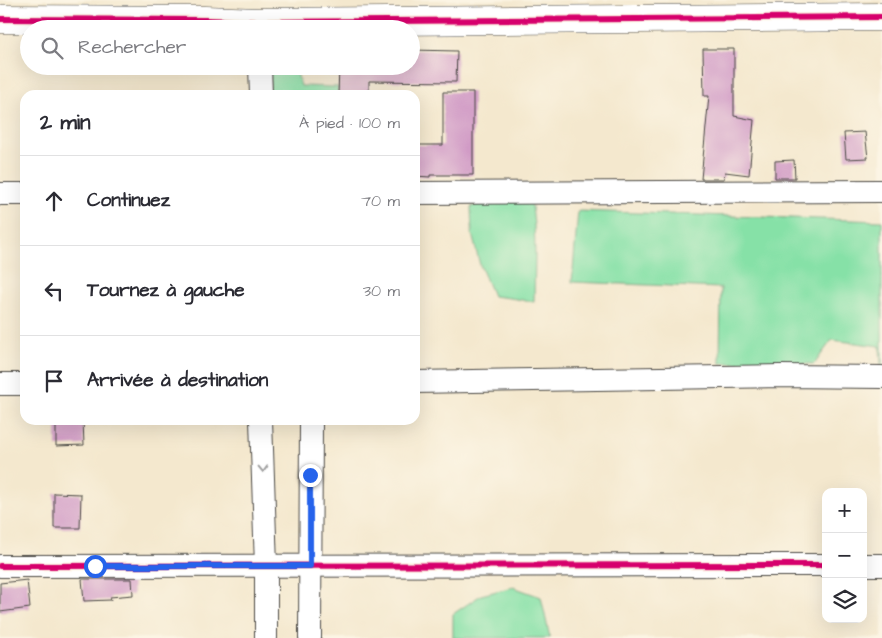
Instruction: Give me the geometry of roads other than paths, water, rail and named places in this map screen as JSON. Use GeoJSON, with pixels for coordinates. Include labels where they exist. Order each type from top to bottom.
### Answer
{"type":"FeatureCollection","features":[{"type":"Feature","properties":{"kind":"street"},"geometry":{"type":"LineString","coordinates":[[420,23],[882,17]]}},
{"type":"Feature","properties":{"kind":"street"},"geometry":{"type":"LineString","coordinates":[[0,19],[195,20]]}},
{"type":"Feature","properties":{"kind":"street"},"geometry":{"type":"LineString","coordinates":[[260,75],[261,90]]}},
{"type":"Feature","properties":{"kind":"street"},"geometry":{"type":"LineString","coordinates":[[420,193],[882,191]]}},
{"type":"Feature","properties":{"kind":"street"},"geometry":{"type":"LineString","coordinates":[[0,194],[20,194]]}},
{"type":"Feature","properties":{"kind":"street"},"geometry":{"type":"LineString","coordinates":[[420,382],[882,376]]}},
{"type":"Feature","properties":{"kind":"street"},"geometry":{"type":"LineString","coordinates":[[0,384],[20,384]]}},
{"type":"Feature","properties":{"kind":"street"},"geometry":{"type":"LineString","coordinates":[[261,425],[266,566],[266,638]]}},
{"type":"Feature","properties":{"kind":"street"},"geometry":{"type":"LineString","coordinates":[[310,638],[311,425]]}},
{"type":"Feature","properties":{"kind":"street"},"geometry":{"type":"LineString","coordinates":[[0,566],[822,565]]}},
{"type":"Feature","properties":{"kind":"street"},"geometry":{"type":"LineString","coordinates":[[867,565],[882,565]]}}]}
